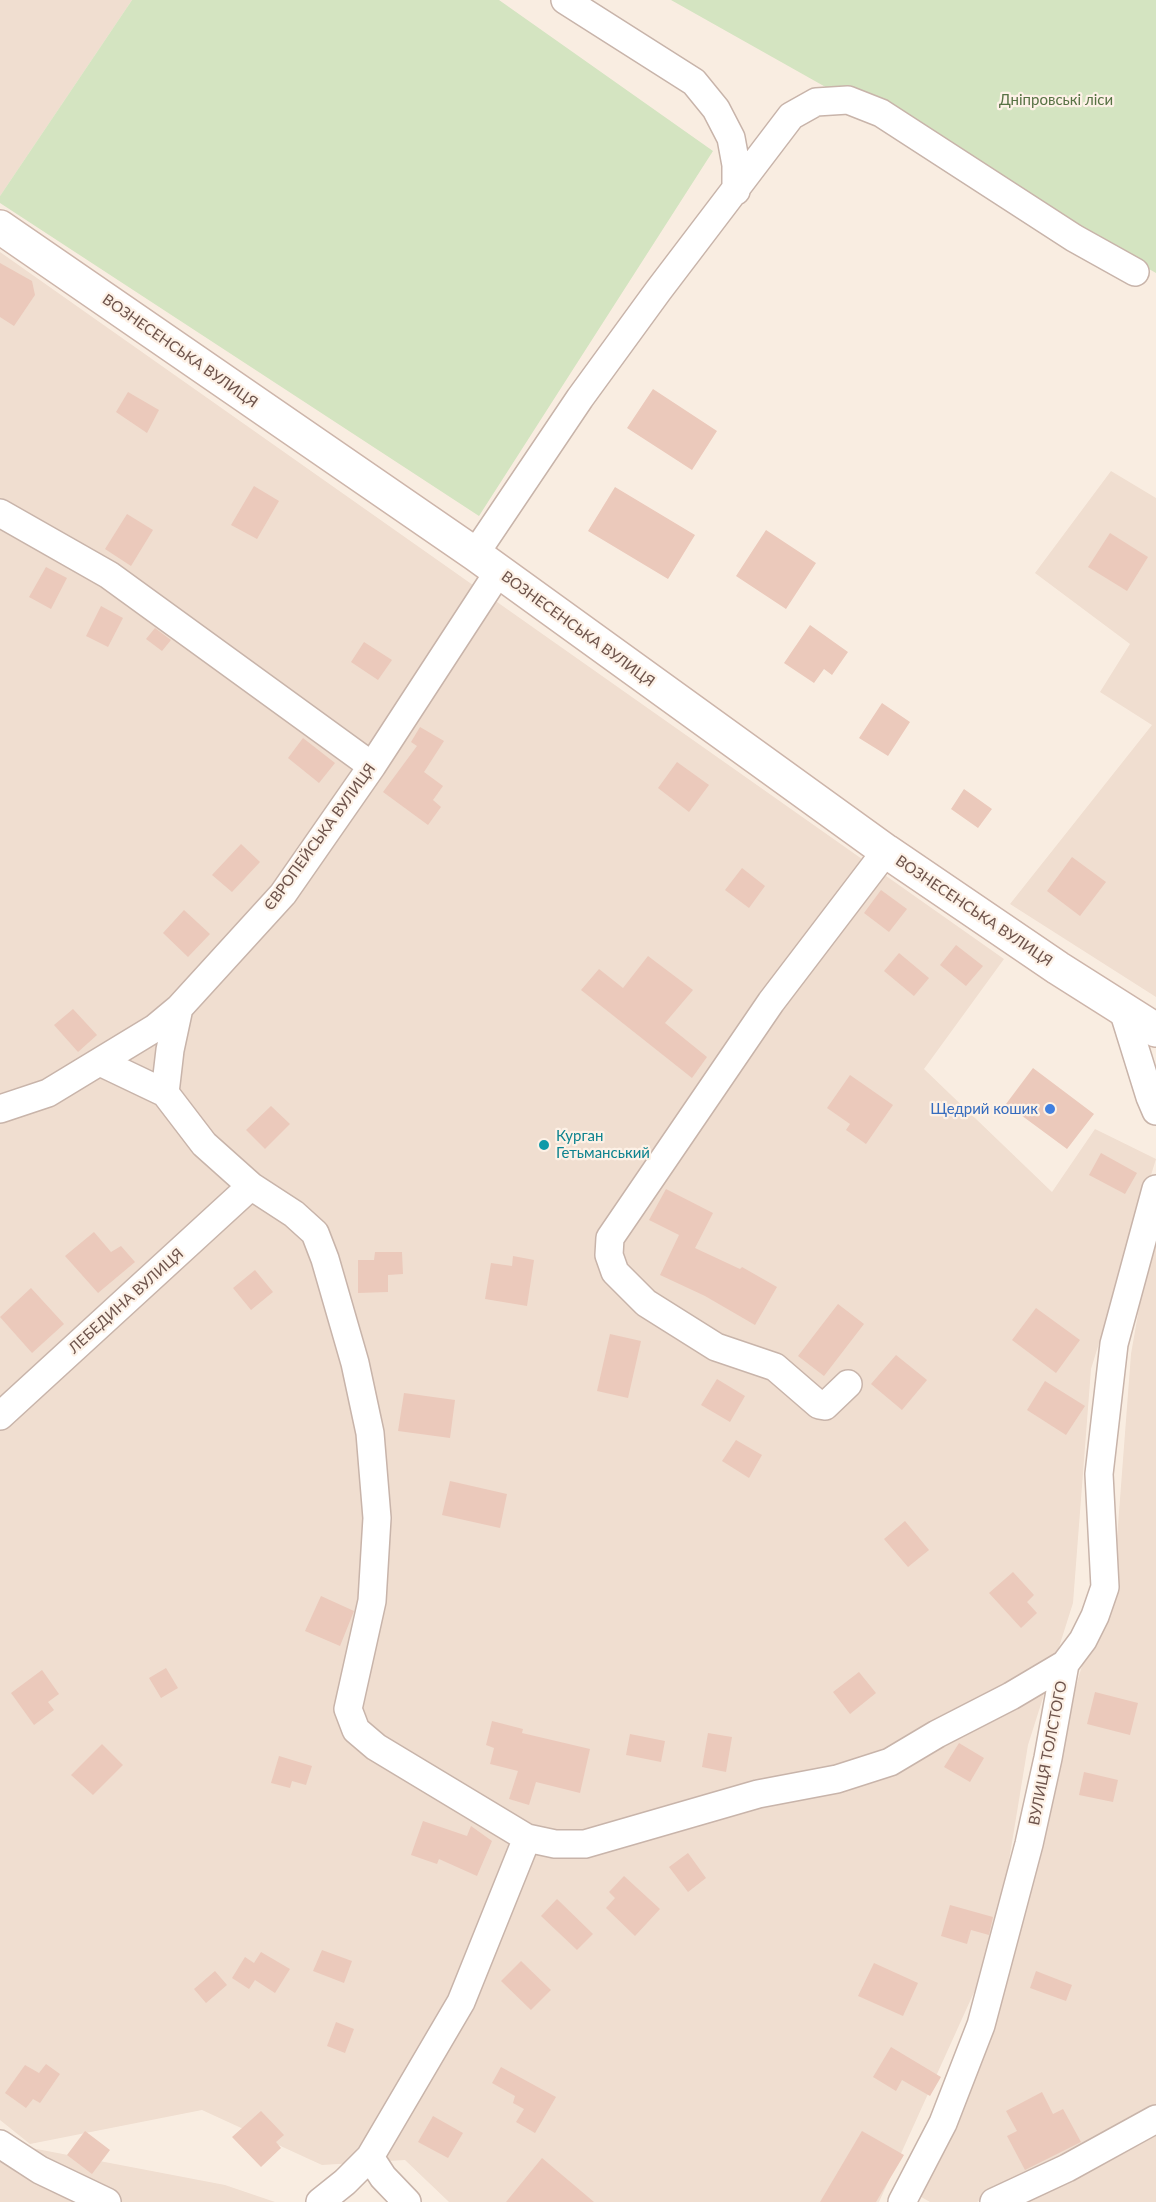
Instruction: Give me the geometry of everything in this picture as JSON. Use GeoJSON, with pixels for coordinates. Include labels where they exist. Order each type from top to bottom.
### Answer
{"type":"FeatureCollection","features":[{"type":"Feature","properties":{"kind":"main road","name":"ВОЗНЕСЕНСЬКА ВУЛИЦЯ"},"geometry":{"type":"LineString","coordinates":[[0,227],[487,563],[886,851],[1058,968],[1156,1030]]}},
{"type":"Feature","properties":{"kind":"street"},"geometry":{"type":"LineString","coordinates":[[565,0],[694,82],[716,109],[731,138],[736,165],[736,191]]}},
{"type":"Feature","properties":{"kind":"street","name":"ЄВРОПЕЙСЬКА ВУЛИЦЯ"},"geometry":{"type":"LineString","coordinates":[[0,1109],[48,1093],[155,1028],[179,1008],[283,894],[372,766],[580,398],[791,116],[816,102],[848,100],[881,113],[1074,238],[1135,272]]}},
{"type":"Feature","properties":{"kind":"street"},"geometry":{"type":"LineString","coordinates":[[0,513],[109,575],[372,766]]}},
{"type":"Feature","properties":{"kind":"street"},"geometry":{"type":"LineString","coordinates":[[848,1384],[825,1406],[819,1405],[775,1367],[716,1347],[646,1303],[615,1272],[609,1255],[610,1238],[771,1002],[886,851]]}},
{"type":"Feature","properties":{"kind":"street"},"geometry":{"type":"LineString","coordinates":[[165,1093],[170,1050],[179,1008]]}},
{"type":"Feature","properties":{"kind":"street"},"geometry":{"type":"LineString","coordinates":[[1124,1010],[1156,1111]]}},
{"type":"Feature","properties":{"kind":"street"},"geometry":{"type":"LineString","coordinates":[[100,1062],[165,1093],[204,1144],[251,1186],[294,1214],[315,1233],[325,1259],[355,1363],[370,1433],[376,1518],[372,1602],[348,1709],[356,1730],[376,1747],[528,1838],[555,1844],[585,1844],[758,1794],[837,1779],[890,1762],[1065,1664]]}},
{"type":"Feature","properties":{"kind":"street","name":"ЛЕБЕДИНА ВУЛИЦЯ"},"geometry":{"type":"LineString","coordinates":[[0,1416],[251,1186]]}},
{"type":"Feature","properties":{"kind":"street","name":"ВУЛИЦЯ ТОЛСТОГО"},"geometry":{"type":"LineString","coordinates":[[902,2202],[943,2123],[981,2025],[1029,1844],[1065,1664],[1088,1632],[1105,1587],[1099,1474],[1114,1344],[1156,1189]]}},
{"type":"Feature","properties":{"kind":"street"},"geometry":{"type":"LineString","coordinates":[[320,2202],[345,2182],[370,2157],[461,2001],[528,1838]]}},
{"type":"Feature","properties":{"kind":"street"},"geometry":{"type":"LineString","coordinates":[[994,2202],[1067,2168],[1156,2119]]}},
{"type":"Feature","properties":{"kind":"street"},"geometry":{"type":"LineString","coordinates":[[0,2144],[40,2170],[106,2202]]}},
{"type":"Feature","properties":{"kind":"street"},"geometry":{"type":"LineString","coordinates":[[370,2157],[383,2177],[407,2202]]}},
{"type":"Feature","properties":{"kind":"street"},"geometry":{"type":"LineString","coordinates":[[395,2202],[407,2202]]}},
{"type":"Feature","properties":{"kind":"shaded area"},"geometry":{"type":"Polygon","coordinates":[[[0,0],[132,0],[0,196],[0,0]]]}},
{"type":"Feature","properties":{"kind":"shaded area"},"geometry":{"type":"Polygon","coordinates":[[[0,252],[1004,959],[924,1069],[1052,1192],[1095,1129],[1156,1159],[1091,1369],[1073,1603],[1028,1745],[995,1946],[879,2202],[449,2202],[405,2160],[322,2165],[202,2110],[30,2144],[0,2120],[0,252]]]}},
{"type":"Feature","properties":{"kind":"shaded area"},"geometry":{"type":"Polygon","coordinates":[[[1111,471],[1156,498],[1156,997],[1010,904],[1152,725],[1100,692],[1130,644],[1035,573],[1111,471]]]}},
{"type":"Feature","properties":{"kind":"shaded area"},"geometry":{"type":"Polygon","coordinates":[[[1156,1224],[1156,2105],[977,2202],[930,2202],[916,2194],[1054,1763],[1081,1669],[1114,1578],[1131,1354],[1153,1228],[1156,1224]]]}},
{"type":"Feature","properties":{"kind":"shaded area"},"geometry":{"type":"Polygon","coordinates":[[[1156,2127],[1156,2202],[1006,2202],[1156,2127]]]}},
{"type":"Feature","properties":{"kind":"shaded area"},"geometry":{"type":"Polygon","coordinates":[[[0,2142],[225,2185],[275,2202],[0,2202],[0,2142]]]}},
{"type":"Feature","properties":{"kind":"green space"},"geometry":{"type":"Polygon","coordinates":[[[132,0],[499,0],[713,151],[479,516],[0,203],[0,196],[132,0]]]}},
{"type":"Feature","properties":{"kind":"green space","name":"Дніпровські ліси"},"geometry":{"type":"Polygon","coordinates":[[[671,0],[1156,0],[1156,273],[671,0]]]}},
{"type":"Feature","properties":{"kind":"building"},"geometry":{"type":"Polygon","coordinates":[[[0,263],[32,281],[35,295],[14,326],[0,317],[0,263]]]}},
{"type":"Feature","properties":{"kind":"building"},"geometry":{"type":"Polygon","coordinates":[[[653,389],[717,431],[692,470],[627,428],[653,389]]]}},
{"type":"Feature","properties":{"kind":"building"},"geometry":{"type":"Polygon","coordinates":[[[128,392],[159,410],[147,433],[116,412],[128,392]]]}},
{"type":"Feature","properties":{"kind":"building"},"geometry":{"type":"Polygon","coordinates":[[[254,486],[279,501],[257,539],[231,525],[254,486]]]}},
{"type":"Feature","properties":{"kind":"building"},"geometry":{"type":"Polygon","coordinates":[[[615,487],[695,535],[668,579],[588,531],[615,487]]]}},
{"type":"Feature","properties":{"kind":"building"},"geometry":{"type":"Polygon","coordinates":[[[127,514],[153,530],[131,566],[105,549],[127,514]]]}},
{"type":"Feature","properties":{"kind":"building"},"geometry":{"type":"Polygon","coordinates":[[[766,530],[816,563],[786,609],[736,576],[766,530]]]}},
{"type":"Feature","properties":{"kind":"building"},"geometry":{"type":"Polygon","coordinates":[[[1110,533],[1148,557],[1127,591],[1088,567],[1110,533]]]}},
{"type":"Feature","properties":{"kind":"building"},"geometry":{"type":"Polygon","coordinates":[[[46,567],[67,578],[51,609],[29,597],[46,567]]]}},
{"type":"Feature","properties":{"kind":"building"},"geometry":{"type":"Polygon","coordinates":[[[101,606],[123,618],[108,647],[86,636],[101,606]]]}},
{"type":"Feature","properties":{"kind":"building"},"geometry":{"type":"Polygon","coordinates":[[[810,625],[848,652],[832,675],[824,669],[814,683],[784,663],[810,625]]]}},
{"type":"Feature","properties":{"kind":"building"},"geometry":{"type":"Polygon","coordinates":[[[155,628],[171,640],[162,651],[146,639],[155,628]]]}},
{"type":"Feature","properties":{"kind":"building"},"geometry":{"type":"Polygon","coordinates":[[[364,642],[392,660],[378,680],[351,662],[364,642]]]}},
{"type":"Feature","properties":{"kind":"building"},"geometry":{"type":"Polygon","coordinates":[[[882,703],[910,722],[888,756],[859,738],[882,703]]]}},
{"type":"Feature","properties":{"kind":"building"},"geometry":{"type":"Polygon","coordinates":[[[420,727],[444,741],[424,772],[443,786],[433,800],[441,807],[428,825],[383,792],[417,746],[411,742],[420,727]]]}},
{"type":"Feature","properties":{"kind":"building"},"geometry":{"type":"Polygon","coordinates":[[[303,738],[335,763],[319,783],[288,758],[303,738]]]}},
{"type":"Feature","properties":{"kind":"building"},"geometry":{"type":"Polygon","coordinates":[[[677,762],[709,785],[689,812],[658,788],[677,762]]]}},
{"type":"Feature","properties":{"kind":"building"},"geometry":{"type":"Polygon","coordinates":[[[964,789],[992,809],[978,828],[951,809],[964,789]]]}},
{"type":"Feature","properties":{"kind":"building"},"geometry":{"type":"Polygon","coordinates":[[[241,844],[260,862],[232,892],[212,875],[241,844]]]}},
{"type":"Feature","properties":{"kind":"building"},"geometry":{"type":"Polygon","coordinates":[[[1072,857],[1106,882],[1080,916],[1047,891],[1072,857]]]}},
{"type":"Feature","properties":{"kind":"building"},"geometry":{"type":"Polygon","coordinates":[[[742,868],[765,886],[749,908],[725,890],[742,868]]]}},
{"type":"Feature","properties":{"kind":"building"},"geometry":{"type":"Polygon","coordinates":[[[881,890],[907,909],[889,932],[864,913],[881,890]]]}},
{"type":"Feature","properties":{"kind":"building"},"geometry":{"type":"Polygon","coordinates":[[[184,910],[210,934],[188,957],[163,933],[184,910]]]}},
{"type":"Feature","properties":{"kind":"building"},"geometry":{"type":"Polygon","coordinates":[[[956,945],[983,966],[966,986],[940,965],[956,945]]]}},
{"type":"Feature","properties":{"kind":"building"},"geometry":{"type":"Polygon","coordinates":[[[899,953],[929,978],[914,996],[884,971],[899,953]]]}},
{"type":"Feature","properties":{"kind":"building"},"geometry":{"type":"Polygon","coordinates":[[[648,956],[693,990],[665,1023],[707,1057],[692,1078],[581,990],[599,969],[623,988],[648,956]]]}},
{"type":"Feature","properties":{"kind":"building"},"geometry":{"type":"Polygon","coordinates":[[[73,1009],[97,1035],[78,1052],[54,1025],[73,1009]]]}},
{"type":"Feature","properties":{"kind":"building","name":"Щедрий кошик"},"geometry":{"type":"Polygon","coordinates":[[[1033,1068],[1094,1114],[1067,1149],[1006,1104],[1033,1068]]]}},
{"type":"Feature","properties":{"kind":"building"},"geometry":{"type":"Polygon","coordinates":[[[850,1075],[893,1105],[866,1144],[846,1130],[850,1124],[827,1108],[850,1075]]]}},
{"type":"Feature","properties":{"kind":"building"},"geometry":{"type":"Polygon","coordinates":[[[271,1106],[290,1124],[265,1149],[246,1130],[271,1106]]]}},
{"type":"Feature","properties":{"kind":"building"},"geometry":{"type":"Polygon","coordinates":[[[1101,1153],[1137,1173],[1125,1194],[1089,1175],[1101,1153]]]}},
{"type":"Feature","properties":{"kind":"building"},"geometry":{"type":"Polygon","coordinates":[[[666,1189],[713,1213],[695,1248],[740,1269],[742,1267],[777,1287],[755,1325],[705,1296],[660,1275],[679,1235],[649,1220],[666,1189]]]}},
{"type":"Feature","properties":{"kind":"building"},"geometry":{"type":"Polygon","coordinates":[[[94,1232],[111,1252],[121,1246],[135,1262],[98,1293],[65,1256],[94,1232]]]}},
{"type":"Feature","properties":{"kind":"building"},"geometry":{"type":"Polygon","coordinates":[[[375,1252],[402,1252],[403,1274],[388,1275],[388,1292],[358,1293],[358,1260],[374,1260],[375,1252]]]}},
{"type":"Feature","properties":{"kind":"building"},"geometry":{"type":"Polygon","coordinates":[[[513,1256],[534,1260],[527,1306],[485,1299],[491,1263],[512,1266],[513,1256]]]}},
{"type":"Feature","properties":{"kind":"building"},"geometry":{"type":"Polygon","coordinates":[[[255,1270],[273,1292],[251,1310],[233,1288],[255,1270]]]}},
{"type":"Feature","properties":{"kind":"building"},"geometry":{"type":"Polygon","coordinates":[[[31,1288],[64,1324],[32,1353],[0,1317],[31,1288]]]}},
{"type":"Feature","properties":{"kind":"building"},"geometry":{"type":"Polygon","coordinates":[[[838,1304],[864,1324],[824,1376],[798,1356],[838,1304]]]}},
{"type":"Feature","properties":{"kind":"building"},"geometry":{"type":"Polygon","coordinates":[[[1036,1308],[1080,1340],[1056,1373],[1012,1340],[1036,1308]]]}},
{"type":"Feature","properties":{"kind":"building"},"geometry":{"type":"Polygon","coordinates":[[[610,1334],[641,1341],[628,1398],[597,1391],[610,1334]]]}},
{"type":"Feature","properties":{"kind":"building"},"geometry":{"type":"Polygon","coordinates":[[[896,1355],[927,1380],[902,1410],[871,1384],[896,1355]]]}},
{"type":"Feature","properties":{"kind":"building"},"geometry":{"type":"Polygon","coordinates":[[[717,1379],[745,1396],[730,1422],[701,1405],[717,1379]]]}},
{"type":"Feature","properties":{"kind":"building"},"geometry":{"type":"Polygon","coordinates":[[[1045,1381],[1085,1406],[1066,1435],[1027,1410],[1045,1381]]]}},
{"type":"Feature","properties":{"kind":"building"},"geometry":{"type":"Polygon","coordinates":[[[404,1393],[455,1400],[450,1438],[398,1431],[404,1393]]]}},
{"type":"Feature","properties":{"kind":"building"},"geometry":{"type":"Polygon","coordinates":[[[736,1440],[762,1455],[749,1478],[722,1461],[736,1440]]]}},
{"type":"Feature","properties":{"kind":"building"},"geometry":{"type":"Polygon","coordinates":[[[450,1481],[507,1494],[500,1528],[442,1515],[450,1481]]]}},
{"type":"Feature","properties":{"kind":"building"},"geometry":{"type":"Polygon","coordinates":[[[905,1521],[929,1550],[908,1567],[884,1539],[905,1521]]]}},
{"type":"Feature","properties":{"kind":"building"},"geometry":{"type":"Polygon","coordinates":[[[1013,1572],[1034,1595],[1027,1602],[1037,1613],[1021,1628],[989,1593],[1013,1572]]]}},
{"type":"Feature","properties":{"kind":"building"},"geometry":{"type":"Polygon","coordinates":[[[321,1596],[354,1611],[340,1646],[305,1631],[321,1596]]]}},
{"type":"Feature","properties":{"kind":"building"},"geometry":{"type":"Polygon","coordinates":[[[166,1668],[178,1688],[161,1698],[149,1678],[166,1668]]]}},
{"type":"Feature","properties":{"kind":"building"},"geometry":{"type":"Polygon","coordinates":[[[42,1670],[59,1694],[48,1702],[54,1710],[34,1725],[11,1693],[42,1670]]]}},
{"type":"Feature","properties":{"kind":"building"},"geometry":{"type":"Polygon","coordinates":[[[859,1672],[876,1693],[850,1714],[833,1692],[859,1672]]]}},
{"type":"Feature","properties":{"kind":"building"},"geometry":{"type":"Polygon","coordinates":[[[1095,1692],[1138,1703],[1130,1735],[1087,1724],[1095,1692]]]}},
{"type":"Feature","properties":{"kind":"building"},"geometry":{"type":"Polygon","coordinates":[[[492,1721],[523,1729],[522,1733],[590,1749],[580,1793],[536,1782],[529,1805],[509,1799],[518,1771],[490,1764],[494,1748],[486,1745],[492,1721]]]}},
{"type":"Feature","properties":{"kind":"building"},"geometry":{"type":"Polygon","coordinates":[[[708,1733],[732,1737],[726,1772],[702,1767],[708,1733]]]}},
{"type":"Feature","properties":{"kind":"building"},"geometry":{"type":"Polygon","coordinates":[[[630,1734],[665,1741],[661,1762],[626,1755],[630,1734]]]}},
{"type":"Feature","properties":{"kind":"building"},"geometry":{"type":"Polygon","coordinates":[[[959,1743],[984,1758],[970,1782],[944,1767],[959,1743]]]}},
{"type":"Feature","properties":{"kind":"building"},"geometry":{"type":"Polygon","coordinates":[[[102,1744],[123,1765],[93,1795],[71,1775],[102,1744]]]}},
{"type":"Feature","properties":{"kind":"building"},"geometry":{"type":"Polygon","coordinates":[[[279,1756],[312,1766],[306,1785],[292,1781],[290,1788],[271,1783],[279,1756]]]}},
{"type":"Feature","properties":{"kind":"building"},"geometry":{"type":"Polygon","coordinates":[[[1084,1772],[1118,1780],[1113,1802],[1079,1795],[1084,1772]]]}},
{"type":"Feature","properties":{"kind":"building"},"geometry":{"type":"Polygon","coordinates":[[[423,1821],[467,1836],[471,1826],[492,1841],[477,1876],[439,1859],[437,1864],[411,1855],[423,1821]]]}},
{"type":"Feature","properties":{"kind":"building"},"geometry":{"type":"Polygon","coordinates":[[[688,1853],[706,1878],[688,1892],[669,1867],[688,1853]]]}},
{"type":"Feature","properties":{"kind":"building"},"geometry":{"type":"Polygon","coordinates":[[[624,1876],[660,1909],[635,1936],[606,1908],[615,1898],[609,1892],[624,1876]]]}},
{"type":"Feature","properties":{"kind":"building"},"geometry":{"type":"Polygon","coordinates":[[[557,1899],[593,1934],[577,1950],[541,1916],[557,1899]]]}},
{"type":"Feature","properties":{"kind":"building"},"geometry":{"type":"Polygon","coordinates":[[[950,1905],[993,1917],[989,1935],[971,1930],[967,1944],[941,1936],[950,1905]]]}},
{"type":"Feature","properties":{"kind":"building"},"geometry":{"type":"Polygon","coordinates":[[[322,1950],[352,1961],[344,1983],[313,1971],[322,1950]]]}},
{"type":"Feature","properties":{"kind":"building"},"geometry":{"type":"Polygon","coordinates":[[[261,1952],[290,1969],[275,1993],[255,1980],[249,1989],[232,1978],[245,1957],[254,1963],[261,1952]]]}},
{"type":"Feature","properties":{"kind":"building"},"geometry":{"type":"Polygon","coordinates":[[[521,1961],[551,1990],[531,2010],[501,1981],[521,1961]]]}},
{"type":"Feature","properties":{"kind":"building"},"geometry":{"type":"Polygon","coordinates":[[[874,1963],[918,1983],[903,2016],[858,1996],[874,1963]]]}},
{"type":"Feature","properties":{"kind":"building"},"geometry":{"type":"Polygon","coordinates":[[[215,1971],[227,1985],[206,2003],[194,1989],[215,1971]]]}},
{"type":"Feature","properties":{"kind":"building"},"geometry":{"type":"Polygon","coordinates":[[[1036,1971],[1072,1985],[1066,2001],[1030,1988],[1036,1971]]]}},
{"type":"Feature","properties":{"kind":"building"},"geometry":{"type":"Polygon","coordinates":[[[336,2022],[354,2029],[345,2053],[327,2046],[336,2022]]]}},
{"type":"Feature","properties":{"kind":"building"},"geometry":{"type":"Polygon","coordinates":[[[891,2047],[941,2077],[930,2096],[902,2080],[896,2091],[873,2077],[891,2047]]]}},
{"type":"Feature","properties":{"kind":"building"},"geometry":{"type":"Polygon","coordinates":[[[46,2064],[60,2074],[40,2103],[33,2099],[26,2108],[5,2093],[25,2065],[39,2073],[46,2064]]]}},
{"type":"Feature","properties":{"kind":"building"},"geometry":{"type":"Polygon","coordinates":[[[501,2067],[556,2097],[535,2133],[516,2122],[524,2109],[513,2103],[515,2096],[492,2083],[501,2067]]]}},
{"type":"Feature","properties":{"kind":"building"},"geometry":{"type":"Polygon","coordinates":[[[1042,2092],[1053,2114],[1063,2109],[1081,2142],[1025,2170],[1007,2136],[1017,2131],[1006,2111],[1042,2092]]]}},
{"type":"Feature","properties":{"kind":"building"},"geometry":{"type":"Polygon","coordinates":[[[261,2111],[284,2135],[276,2142],[281,2148],[261,2167],[232,2137],[261,2111]]]}},
{"type":"Feature","properties":{"kind":"building"},"geometry":{"type":"Polygon","coordinates":[[[433,2116],[463,2133],[448,2158],[418,2142],[433,2116]]]}},
{"type":"Feature","properties":{"kind":"building"},"geometry":{"type":"Polygon","coordinates":[[[85,2131],[110,2150],[92,2174],[67,2155],[85,2131]]]}},
{"type":"Feature","properties":{"kind":"building"},"geometry":{"type":"Polygon","coordinates":[[[862,2131],[904,2155],[876,2202],[820,2202],[862,2131]]]}},
{"type":"Feature","properties":{"kind":"building"},"geometry":{"type":"Polygon","coordinates":[[[542,2158],[594,2202],[506,2202],[542,2158]]]}},
{"type":"Feature","properties":{"kind":"place","name":"Щедрий кошик"},"geometry":{"type":"Point","coordinates":[1050,1109]}},
{"type":"Feature","properties":{"kind":"place","name":"Курган Гетьманський"},"geometry":{"type":"Point","coordinates":[544,1145]}}]}
